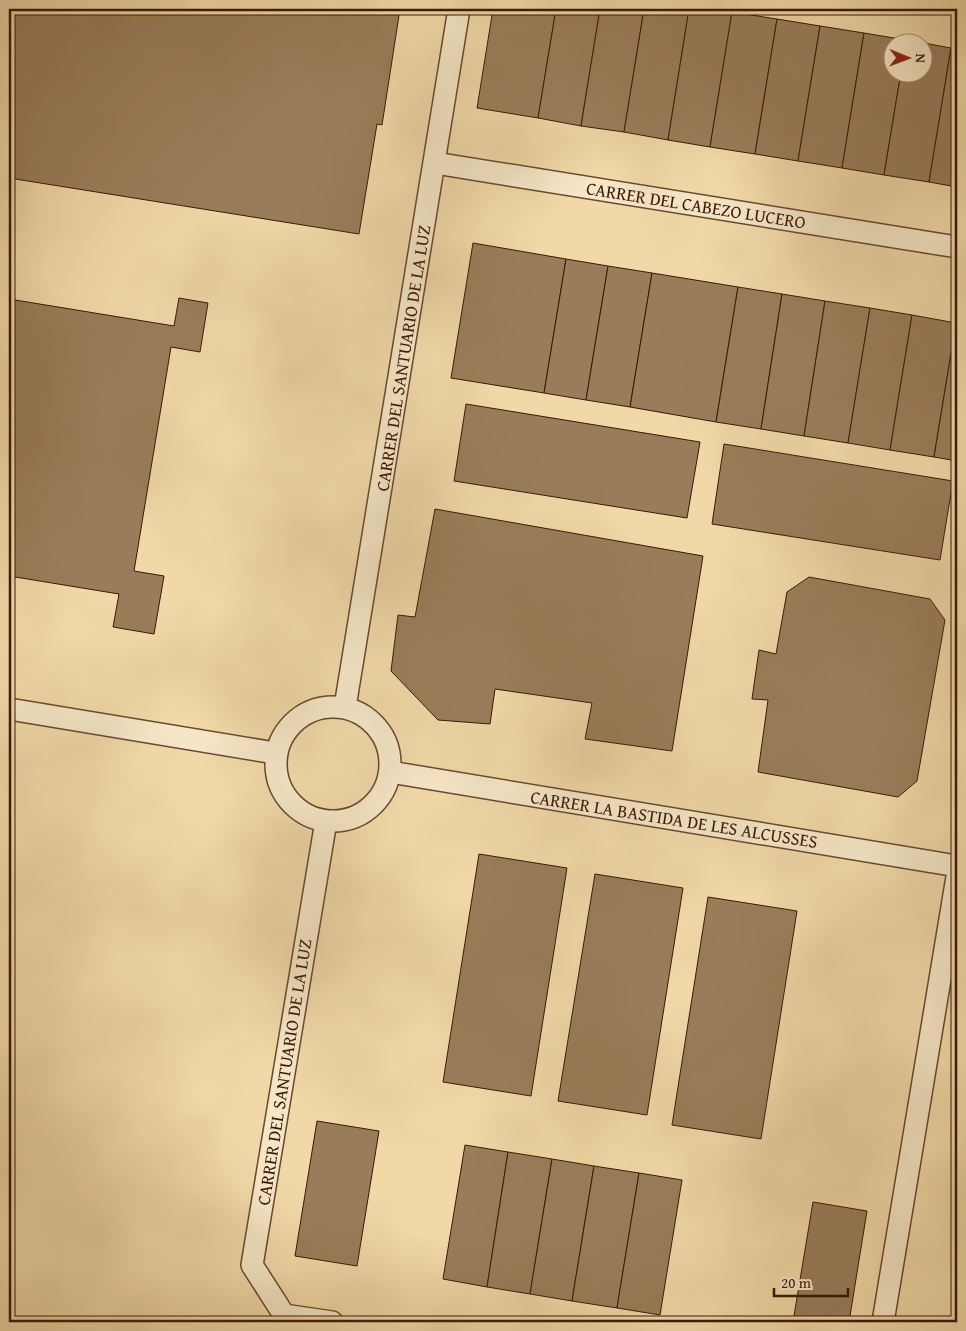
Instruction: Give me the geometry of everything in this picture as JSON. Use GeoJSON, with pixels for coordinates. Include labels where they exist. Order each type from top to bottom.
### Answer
{"type":"FeatureCollection","features":[{"type":"Feature","properties":{"kind":"street","name":"CARRER DEL SANTUARIO DE LA LUZ"},"geometry":{"type":"LineString","coordinates":[[345,707],[460,9]]}},
{"type":"Feature","properties":{"kind":"street","name":"CARRER DEL CABEZO LUCERO"},"geometry":{"type":"LineString","coordinates":[[435,163],[957,247]]}},
{"type":"Feature","properties":{"kind":"street"},"geometry":{"type":"LineString","coordinates":[[345,707],[358,711],[372,721],[388,745],[390,772],[383,792],[370,808],[348,820],[326,822],[304,814],[286,799],[277,778],[275,753],[282,734],[295,719],[317,708],[345,707]]}},
{"type":"Feature","properties":{"kind":"street"},"geometry":{"type":"LineString","coordinates":[[9,709],[275,753]]}},
{"type":"Feature","properties":{"kind":"street","name":"CARRER LA BASTIDA DE LES ALCUSSES"},"geometry":{"type":"LineString","coordinates":[[390,772],[957,866]]}},
{"type":"Feature","properties":{"kind":"street","name":"CARRER DEL SANTUARIO DE LA LUZ"},"geometry":{"type":"LineString","coordinates":[[326,822],[252,1265],[284,1315],[332,1322]]}},
{"type":"Feature","properties":{"kind":"street"},"geometry":{"type":"LineString","coordinates":[[882,1322],[957,877]]}},
{"type":"Feature","properties":{"kind":"building"},"geometry":{"type":"Polygon","coordinates":[[[9,9],[335,9],[352,11],[352,9],[400,9],[382,125],[377,124],[359,234],[9,178],[9,9]]]}},
{"type":"Feature","properties":{"kind":"building"},"geometry":{"type":"Polygon","coordinates":[[[493,9],[556,9],[538,118],[477,108],[493,9]]]}},
{"type":"Feature","properties":{"kind":"building"},"geometry":{"type":"Polygon","coordinates":[[[556,9],[600,9],[581,126],[538,118],[556,9]]]}},
{"type":"Feature","properties":{"kind":"building"},"geometry":{"type":"Polygon","coordinates":[[[600,9],[644,9],[624,132],[581,126],[600,9]]]}},
{"type":"Feature","properties":{"kind":"building"},"geometry":{"type":"Polygon","coordinates":[[[644,9],[689,9],[668,140],[624,132],[644,9]]]}},
{"type":"Feature","properties":{"kind":"building"},"geometry":{"type":"Polygon","coordinates":[[[689,9],[713,9],[732,12],[710,147],[668,140],[689,9]]]}},
{"type":"Feature","properties":{"kind":"building"},"geometry":{"type":"Polygon","coordinates":[[[732,12],[777,19],[755,154],[710,147],[732,12]]]}},
{"type":"Feature","properties":{"kind":"building"},"geometry":{"type":"Polygon","coordinates":[[[777,19],[820,26],[798,161],[755,154],[777,19]]]}},
{"type":"Feature","properties":{"kind":"building"},"geometry":{"type":"Polygon","coordinates":[[[820,26],[864,33],[842,168],[798,161],[820,26]]]}},
{"type":"Feature","properties":{"kind":"building"},"geometry":{"type":"Polygon","coordinates":[[[864,33],[884,36],[884,82],[899,82],[884,175],[842,168],[864,33]]]}},
{"type":"Feature","properties":{"kind":"building"},"geometry":{"type":"Polygon","coordinates":[[[934,45],[951,48],[929,182],[884,175],[899,82],[934,82],[934,45]]]}},
{"type":"Feature","properties":{"kind":"building"},"geometry":{"type":"Polygon","coordinates":[[[951,48],[957,49],[957,187],[929,182],[951,48]]]}},
{"type":"Feature","properties":{"kind":"building"},"geometry":{"type":"Polygon","coordinates":[[[473,243],[566,259],[544,393],[451,378],[473,243]]]}},
{"type":"Feature","properties":{"kind":"building"},"geometry":{"type":"Polygon","coordinates":[[[566,259],[608,266],[586,400],[544,393],[566,259]]]}},
{"type":"Feature","properties":{"kind":"building"},"geometry":{"type":"Polygon","coordinates":[[[608,266],[652,273],[630,407],[586,400],[608,266]]]}},
{"type":"Feature","properties":{"kind":"building"},"geometry":{"type":"Polygon","coordinates":[[[652,273],[738,287],[716,422],[630,407],[652,273]]]}},
{"type":"Feature","properties":{"kind":"building"},"geometry":{"type":"Polygon","coordinates":[[[738,287],[782,294],[761,429],[716,422],[738,287]]]}},
{"type":"Feature","properties":{"kind":"building"},"geometry":{"type":"Polygon","coordinates":[[[782,294],[825,301],[804,436],[761,429],[782,294]]]}},
{"type":"Feature","properties":{"kind":"building"},"geometry":{"type":"Polygon","coordinates":[[[179,298],[208,303],[200,352],[171,347],[134,571],[164,576],[154,634],[113,627],[119,594],[9,576],[9,299],[174,326],[179,298]]]}},
{"type":"Feature","properties":{"kind":"building"},"geometry":{"type":"Polygon","coordinates":[[[825,301],[870,308],[848,443],[804,436],[825,301]]]}},
{"type":"Feature","properties":{"kind":"building"},"geometry":{"type":"Polygon","coordinates":[[[870,308],[912,315],[890,450],[848,443],[870,308]]]}},
{"type":"Feature","properties":{"kind":"building"},"geometry":{"type":"Polygon","coordinates":[[[912,315],[956,323],[934,457],[890,450],[912,315]]]}},
{"type":"Feature","properties":{"kind":"building"},"geometry":{"type":"Polygon","coordinates":[[[957,323],[957,461],[934,457],[957,323]]]}},
{"type":"Feature","properties":{"kind":"building"},"geometry":{"type":"Polygon","coordinates":[[[466,404],[700,442],[687,518],[454,481],[466,404]]]}},
{"type":"Feature","properties":{"kind":"building"},"geometry":{"type":"Polygon","coordinates":[[[724,444],[953,481],[940,560],[712,524],[724,444]]]}},
{"type":"Feature","properties":{"kind":"building"},"geometry":{"type":"Polygon","coordinates":[[[435,509],[703,556],[672,751],[585,739],[592,703],[495,689],[490,724],[438,720],[391,671],[398,615],[415,617],[435,509]]]}},
{"type":"Feature","properties":{"kind":"building"},"geometry":{"type":"Polygon","coordinates":[[[809,577],[930,599],[945,620],[917,781],[898,797],[758,772],[768,700],[752,699],[759,650],[776,654],[787,592],[809,577]]]}},
{"type":"Feature","properties":{"kind":"building"},"geometry":{"type":"Polygon","coordinates":[[[479,854],[567,868],[531,1096],[443,1082],[479,854]]]}},
{"type":"Feature","properties":{"kind":"building"},"geometry":{"type":"Polygon","coordinates":[[[595,874],[683,888],[647,1115],[558,1101],[595,874]]]}},
{"type":"Feature","properties":{"kind":"building"},"geometry":{"type":"Polygon","coordinates":[[[708,897],[797,911],[761,1139],[672,1125],[708,897]]]}},
{"type":"Feature","properties":{"kind":"building"},"geometry":{"type":"Polygon","coordinates":[[[317,1121],[379,1131],[357,1266],[295,1256],[317,1121]]]}},
{"type":"Feature","properties":{"kind":"building"},"geometry":{"type":"Polygon","coordinates":[[[465,1145],[508,1152],[487,1287],[443,1279],[465,1145]]]}},
{"type":"Feature","properties":{"kind":"building"},"geometry":{"type":"Polygon","coordinates":[[[508,1152],[552,1159],[530,1294],[487,1287],[508,1152]]]}},
{"type":"Feature","properties":{"kind":"building"},"geometry":{"type":"Polygon","coordinates":[[[552,1159],[594,1166],[572,1301],[530,1294],[552,1159]]]}},
{"type":"Feature","properties":{"kind":"building"},"geometry":{"type":"Polygon","coordinates":[[[594,1166],[639,1173],[617,1308],[572,1301],[594,1166]]]}},
{"type":"Feature","properties":{"kind":"building"},"geometry":{"type":"Polygon","coordinates":[[[639,1173],[682,1180],[660,1315],[617,1308],[639,1173]]]}},
{"type":"Feature","properties":{"kind":"building"},"geometry":{"type":"Polygon","coordinates":[[[813,1202],[867,1211],[849,1322],[793,1322],[813,1202]]]}}]}
